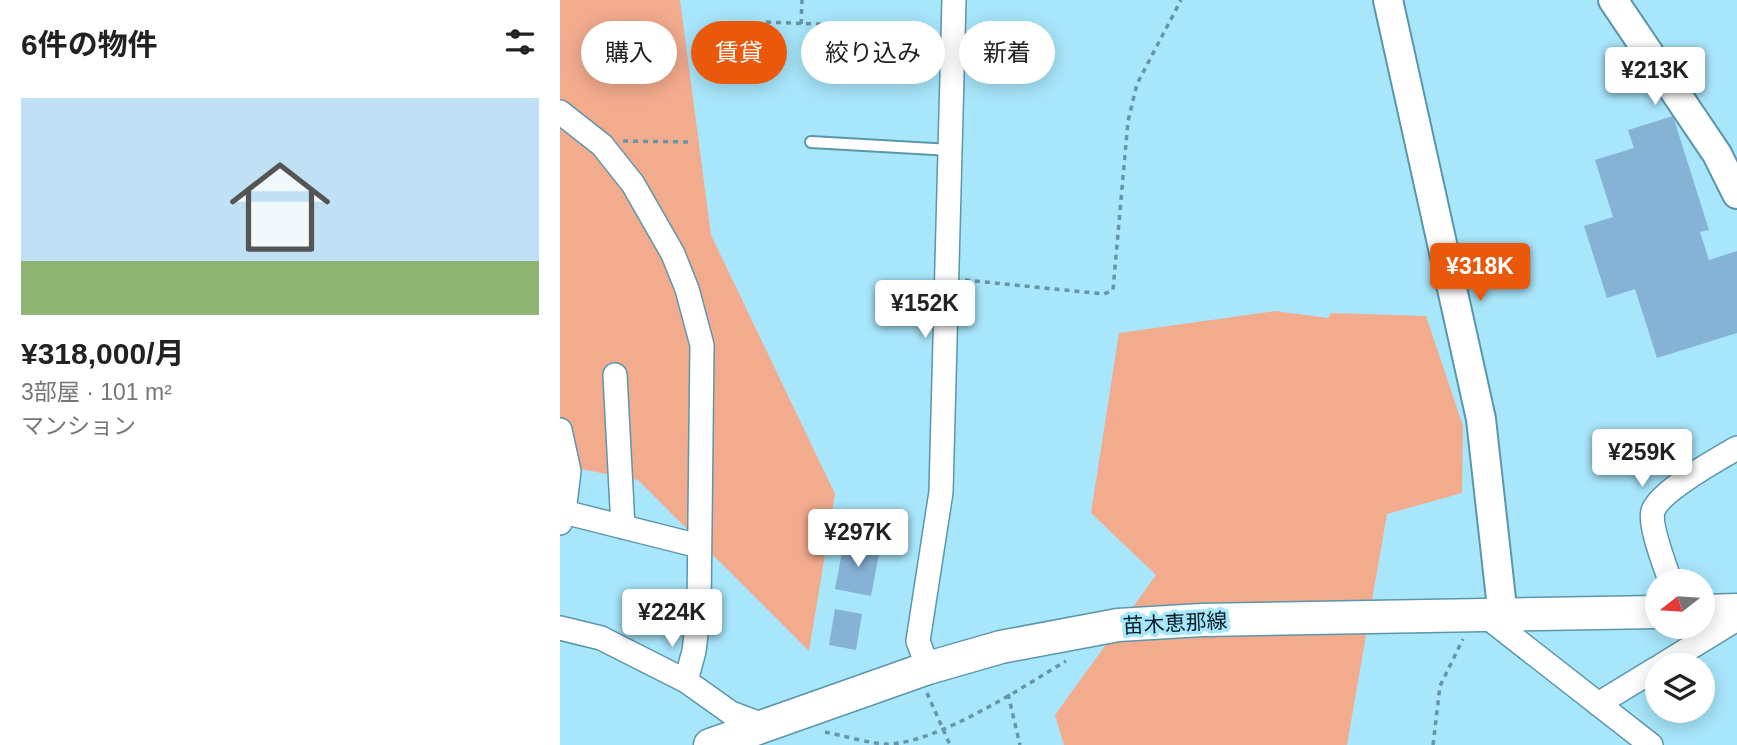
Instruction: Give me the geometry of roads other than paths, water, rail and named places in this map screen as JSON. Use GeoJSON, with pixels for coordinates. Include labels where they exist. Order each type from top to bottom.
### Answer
{"type":"FeatureCollection","features":[{"type":"Feature","properties":{"kind":"main road"},"geometry":{"type":"LineString","coordinates":[[1715,611],[1737,610]]}},
{"type":"Feature","properties":{"kind":"main road","name":"苗木恵那線"},"geometry":{"type":"LineString","coordinates":[[720,743],[923,671],[1001,647],[1093,629],[1202,620],[1645,612]]}},
{"type":"Feature","properties":{"kind":"street"},"geometry":{"type":"LineString","coordinates":[[923,671],[918,640],[942,492],[954,0]]}},
{"type":"Feature","properties":{"kind":"street"},"geometry":{"type":"LineString","coordinates":[[1388,0],[1481,419],[1486,617],[1651,745]]}},
{"type":"Feature","properties":{"kind":"street"},"geometry":{"type":"LineString","coordinates":[[1613,0],[1717,154],[1737,194]]}},
{"type":"Feature","properties":{"kind":"street"},"geometry":{"type":"LineString","coordinates":[[560,112],[602,145],[633,184],[673,254],[687,289],[702,345],[698,620],[686,681]]}},
{"type":"Feature","properties":{"kind":"street"},"geometry":{"type":"LineString","coordinates":[[615,375],[623,527]]}},
{"type":"Feature","properties":{"kind":"street"},"geometry":{"type":"LineString","coordinates":[[560,430],[569,471],[562,517],[623,527],[699,546]]}},
{"type":"Feature","properties":{"kind":"street"},"geometry":{"type":"LineString","coordinates":[[1666,569],[1653,523],[1653,511],[1699,469],[1737,448]]}},
{"type":"Feature","properties":{"kind":"street"},"geometry":{"type":"LineString","coordinates":[[1682,653],[1737,619]]}},
{"type":"Feature","properties":{"kind":"street"},"geometry":{"type":"LineString","coordinates":[[560,628],[601,638],[686,681],[731,713],[766,726]]}},
{"type":"Feature","properties":{"kind":"street"},"geometry":{"type":"LineString","coordinates":[[1598,704],[1645,675]]}},
{"type":"Feature","properties":{"kind":"lane"},"geometry":{"type":"LineString","coordinates":[[811,142],[951,150]]}}]}
